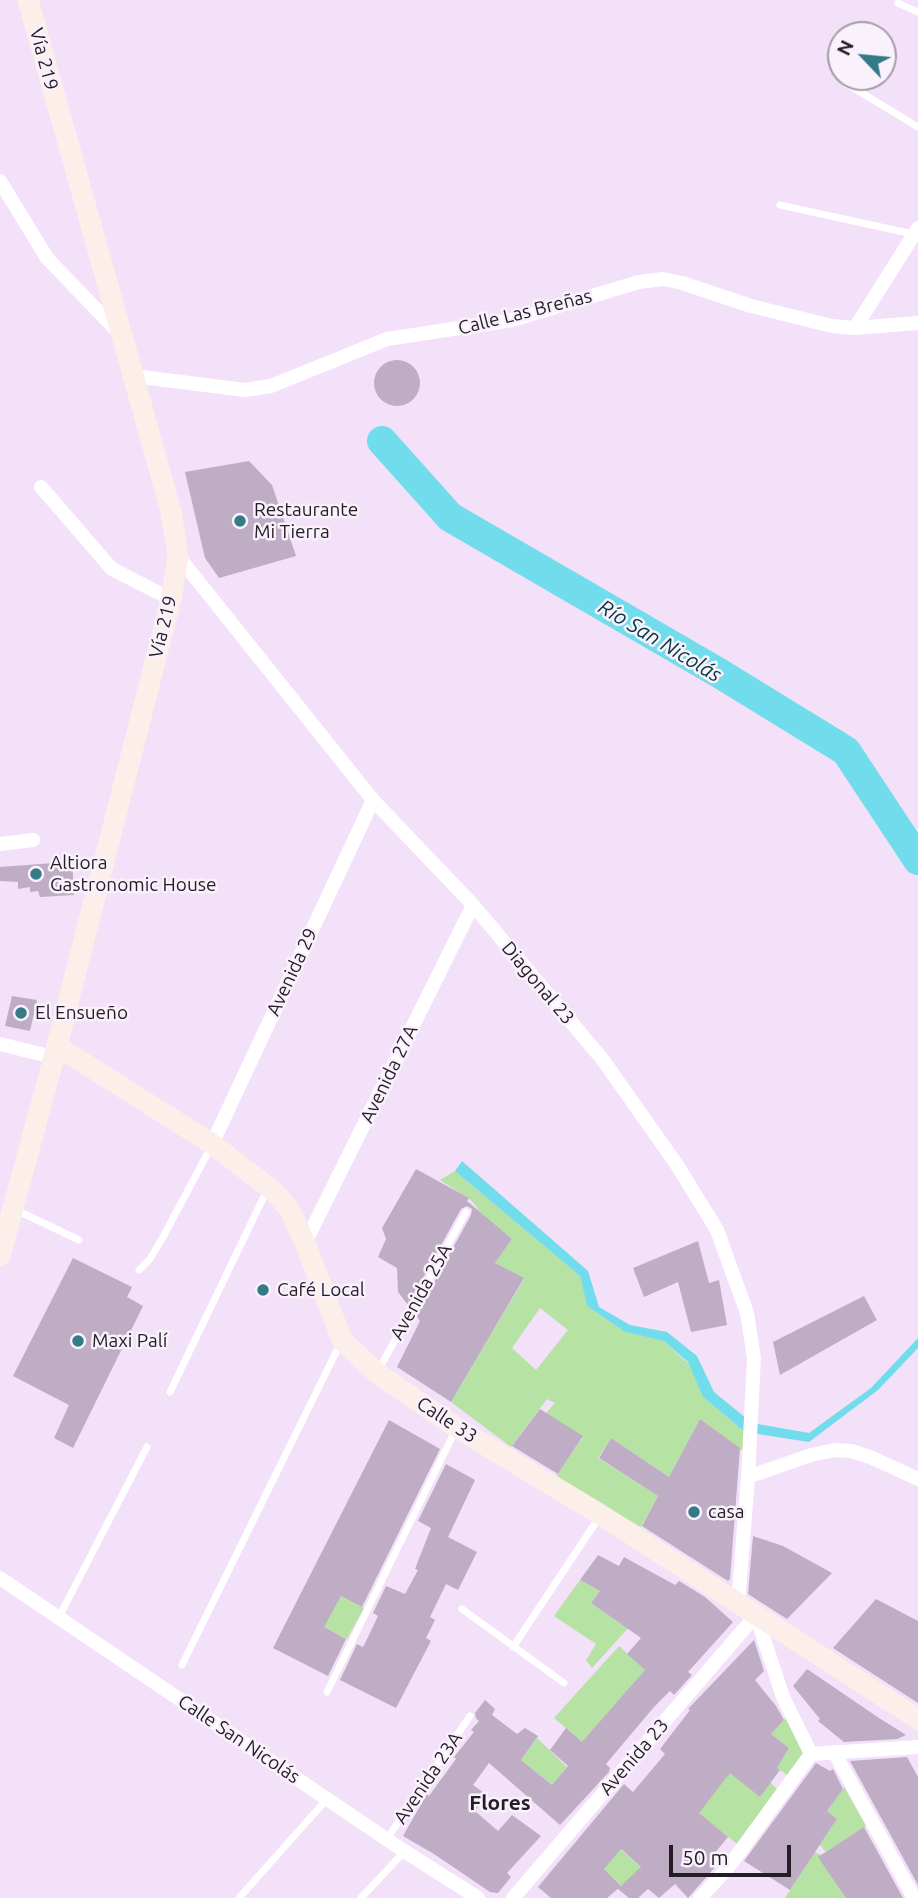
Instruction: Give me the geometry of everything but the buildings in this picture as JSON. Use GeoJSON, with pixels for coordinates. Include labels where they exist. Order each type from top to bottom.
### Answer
{"type":"FeatureCollection","features":[{"type":"Feature","properties":{"kind":"main road","name":"Vía 219"},"geometry":{"type":"LineString","coordinates":[[0,1255],[171,599],[178,556],[171,512],[28,0]]}},
{"type":"Feature","properties":{"kind":"main road","name":"Calle 33"},"geometry":{"type":"LineString","coordinates":[[55,1051],[212,1144],[268,1187],[291,1212],[342,1340],[377,1373],[457,1428],[601,1514],[918,1719]]}},
{"type":"Feature","properties":{"kind":"street"},"geometry":{"type":"LineString","coordinates":[[0,181],[47,258],[121,335]]}},
{"type":"Feature","properties":{"kind":"street"},"geometry":{"type":"LineString","coordinates":[[855,328],[916,231]]}},
{"type":"Feature","properties":{"kind":"street","name":"Calle Las Breñas"},"geometry":{"type":"LineString","coordinates":[[134,376],[246,390],[271,386],[387,339],[512,320],[639,282],[663,279],[751,306],[832,326],[855,328],[918,323]]}},
{"type":"Feature","properties":{"kind":"street"},"geometry":{"type":"LineString","coordinates":[[41,487],[112,569],[171,599]]}},
{"type":"Feature","properties":{"kind":"street","name":"Diagonal 23"},"geometry":{"type":"LineString","coordinates":[[178,556],[373,800],[473,905],[603,1060],[677,1165],[717,1230],[747,1313],[754,1358],[748,1477],[747,1610]]}},
{"type":"Feature","properties":{"kind":"street","name":"Avenida 29"},"geometry":{"type":"LineString","coordinates":[[212,1144],[373,800]]}},
{"type":"Feature","properties":{"kind":"street"},"geometry":{"type":"LineString","coordinates":[[0,844],[33,840]]}},
{"type":"Feature","properties":{"kind":"street","name":"Avenida 27A"},"geometry":{"type":"LineString","coordinates":[[305,1243],[473,905]]}},
{"type":"Feature","properties":{"kind":"street"},"geometry":{"type":"LineString","coordinates":[[3,1047],[55,1051]]}},
{"type":"Feature","properties":{"kind":"street"},"geometry":{"type":"LineString","coordinates":[[748,1477],[811,1455],[835,1450],[851,1451],[870,1457],[918,1479]]}},
{"type":"Feature","properties":{"kind":"street","name":"Calle San Nicolás"},"geometry":{"type":"LineString","coordinates":[[0,1578],[404,1851],[478,1898]]}},
{"type":"Feature","properties":{"kind":"street"},"geometry":{"type":"LineString","coordinates":[[747,1610],[783,1697],[811,1754]]}},
{"type":"Feature","properties":{"kind":"street","name":"Avenida 23"},"geometry":{"type":"LineString","coordinates":[[513,1898],[747,1610]]}},
{"type":"Feature","properties":{"kind":"street"},"geometry":{"type":"LineString","coordinates":[[700,1898],[727,1868],[811,1754],[918,1747]]}},
{"type":"Feature","properties":{"kind":"street"},"geometry":{"type":"LineString","coordinates":[[834,1752],[914,1898]]}},
{"type":"Feature","properties":{"kind":"lane"},"geometry":{"type":"LineString","coordinates":[[898,3],[918,12]]}},
{"type":"Feature","properties":{"kind":"lane"},"geometry":{"type":"LineString","coordinates":[[859,91],[918,127]]}},
{"type":"Feature","properties":{"kind":"lane"},"geometry":{"type":"LineString","coordinates":[[780,205],[916,231]]}},
{"type":"Feature","properties":{"kind":"lane"},"geometry":{"type":"LineString","coordinates":[[139,1270],[163,1237],[212,1144]]}},
{"type":"Feature","properties":{"kind":"lane"},"geometry":{"type":"LineString","coordinates":[[170,1392],[268,1187]]}},
{"type":"Feature","properties":{"kind":"lane"},"geometry":{"type":"LineString","coordinates":[[13,1208],[79,1240]]}},
{"type":"Feature","properties":{"kind":"lane","name":"Avenida 25A"},"geometry":{"type":"LineString","coordinates":[[377,1373],[466,1212]]}},
{"type":"Feature","properties":{"kind":"lane"},"geometry":{"type":"LineString","coordinates":[[182,1665],[342,1340]]}},
{"type":"Feature","properties":{"kind":"lane"},"geometry":{"type":"LineString","coordinates":[[327,1692],[457,1428]]}},
{"type":"Feature","properties":{"kind":"lane"},"geometry":{"type":"LineString","coordinates":[[59,1617],[147,1447]]}},
{"type":"Feature","properties":{"kind":"lane"},"geometry":{"type":"LineString","coordinates":[[513,1647],[601,1514]]}},
{"type":"Feature","properties":{"kind":"lane"},"geometry":{"type":"LineString","coordinates":[[462,1609],[564,1683]]}},
{"type":"Feature","properties":{"kind":"lane","name":"Avenida 23A"},"geometry":{"type":"LineString","coordinates":[[387,1839],[470,1716]]}},
{"type":"Feature","properties":{"kind":"lane"},"geometry":{"type":"LineString","coordinates":[[239,1898],[327,1799]]}},
{"type":"Feature","properties":{"kind":"lane"},"geometry":{"type":"LineString","coordinates":[[361,1898],[404,1851]]}},
{"type":"Feature","properties":{"kind":"green space"},"geometry":{"type":"Polygon","coordinates":[[[455,1171],[580,1276],[587,1306],[625,1332],[664,1341],[690,1365],[703,1397],[745,1432],[743,1451],[700,1419],[669,1477],[611,1438],[598,1458],[658,1496],[641,1527],[556,1477],[583,1437],[546,1413],[555,1403],[547,1399],[511,1447],[451,1402],[524,1279],[495,1263],[512,1239],[483,1216],[471,1200],[440,1180],[455,1171]],[[540,1308],[512,1348],[536,1370],[568,1330],[540,1308]]]}},
{"type":"Feature","properties":{"kind":"green space"},"geometry":{"type":"Polygon","coordinates":[[[580,1580],[600,1591],[591,1603],[621,1624],[639,1616],[592,1668],[586,1660],[596,1644],[554,1616],[580,1580]]]}},
{"type":"Feature","properties":{"kind":"green space"},"geometry":{"type":"Polygon","coordinates":[[[341,1596],[364,1608],[347,1639],[292,1611],[341,1596]]]}},
{"type":"Feature","properties":{"kind":"green space"},"geometry":{"type":"Polygon","coordinates":[[[619,1646],[645,1670],[583,1743],[554,1718],[619,1646]]]}},
{"type":"Feature","properties":{"kind":"green space"},"geometry":{"type":"Polygon","coordinates":[[[786,1718],[804,1753],[787,1775],[777,1768],[789,1748],[771,1734],[786,1718]]]}},
{"type":"Feature","properties":{"kind":"green space"},"geometry":{"type":"Polygon","coordinates":[[[537,1738],[567,1767],[552,1785],[521,1760],[537,1738]]]}},
{"type":"Feature","properties":{"kind":"green space"},"geometry":{"type":"Polygon","coordinates":[[[718,1767],[768,1780],[777,1789],[737,1844],[689,1806],[713,1795],[728,1775],[718,1767]]]}},
{"type":"Feature","properties":{"kind":"green space"},"geometry":{"type":"Polygon","coordinates":[[[844,1787],[866,1826],[826,1852],[820,1845],[837,1819],[827,1811],[844,1787]]]}},
{"type":"Feature","properties":{"kind":"green space"},"geometry":{"type":"Polygon","coordinates":[[[620,1849],[643,1869],[621,1886],[604,1869],[620,1849]]]}},
{"type":"Feature","properties":{"kind":"green space"},"geometry":{"type":"Polygon","coordinates":[[[815,1852],[821,1855],[846,1898],[785,1898],[815,1852]]]}},
{"type":"Feature","properties":{"kind":"water"},"geometry":{"type":"Polygon","coordinates":[[[462,1161],[588,1271],[599,1307],[630,1325],[667,1332],[697,1356],[714,1392],[752,1423],[809,1433],[871,1388],[918,1338],[918,1348],[878,1390],[809,1442],[745,1432],[703,1397],[688,1362],[664,1341],[625,1332],[587,1306],[580,1276],[455,1171],[462,1161]]]}},
{"type":"Feature","properties":{"kind":"waterway","name":"Río San Nicolás"},"geometry":{"type":"LineString","coordinates":[[382,441],[450,517],[719,673],[846,751],[918,860]]}},
{"type":"Feature","properties":{"kind":"place","name":"Restaurante Mi Tierra"},"geometry":{"type":"Point","coordinates":[240,521]}},
{"type":"Feature","properties":{"kind":"place","name":"Altiora Gastronomic House"},"geometry":{"type":"Point","coordinates":[36,874]}},
{"type":"Feature","properties":{"kind":"place","name":"El Ensueño"},"geometry":{"type":"Point","coordinates":[21,1013]}},
{"type":"Feature","properties":{"kind":"place","name":"Café Local"},"geometry":{"type":"Point","coordinates":[263,1290]}},
{"type":"Feature","properties":{"kind":"place","name":"Maxi Palí"},"geometry":{"type":"Point","coordinates":[78,1341]}},
{"type":"Feature","properties":{"kind":"place","name":"casa"},"geometry":{"type":"Point","coordinates":[694,1512]}},
{"type":"Feature","properties":{"kind":"district","name":"Flores"},"geometry":{"type":"Point","coordinates":[500,1803]}}]}
